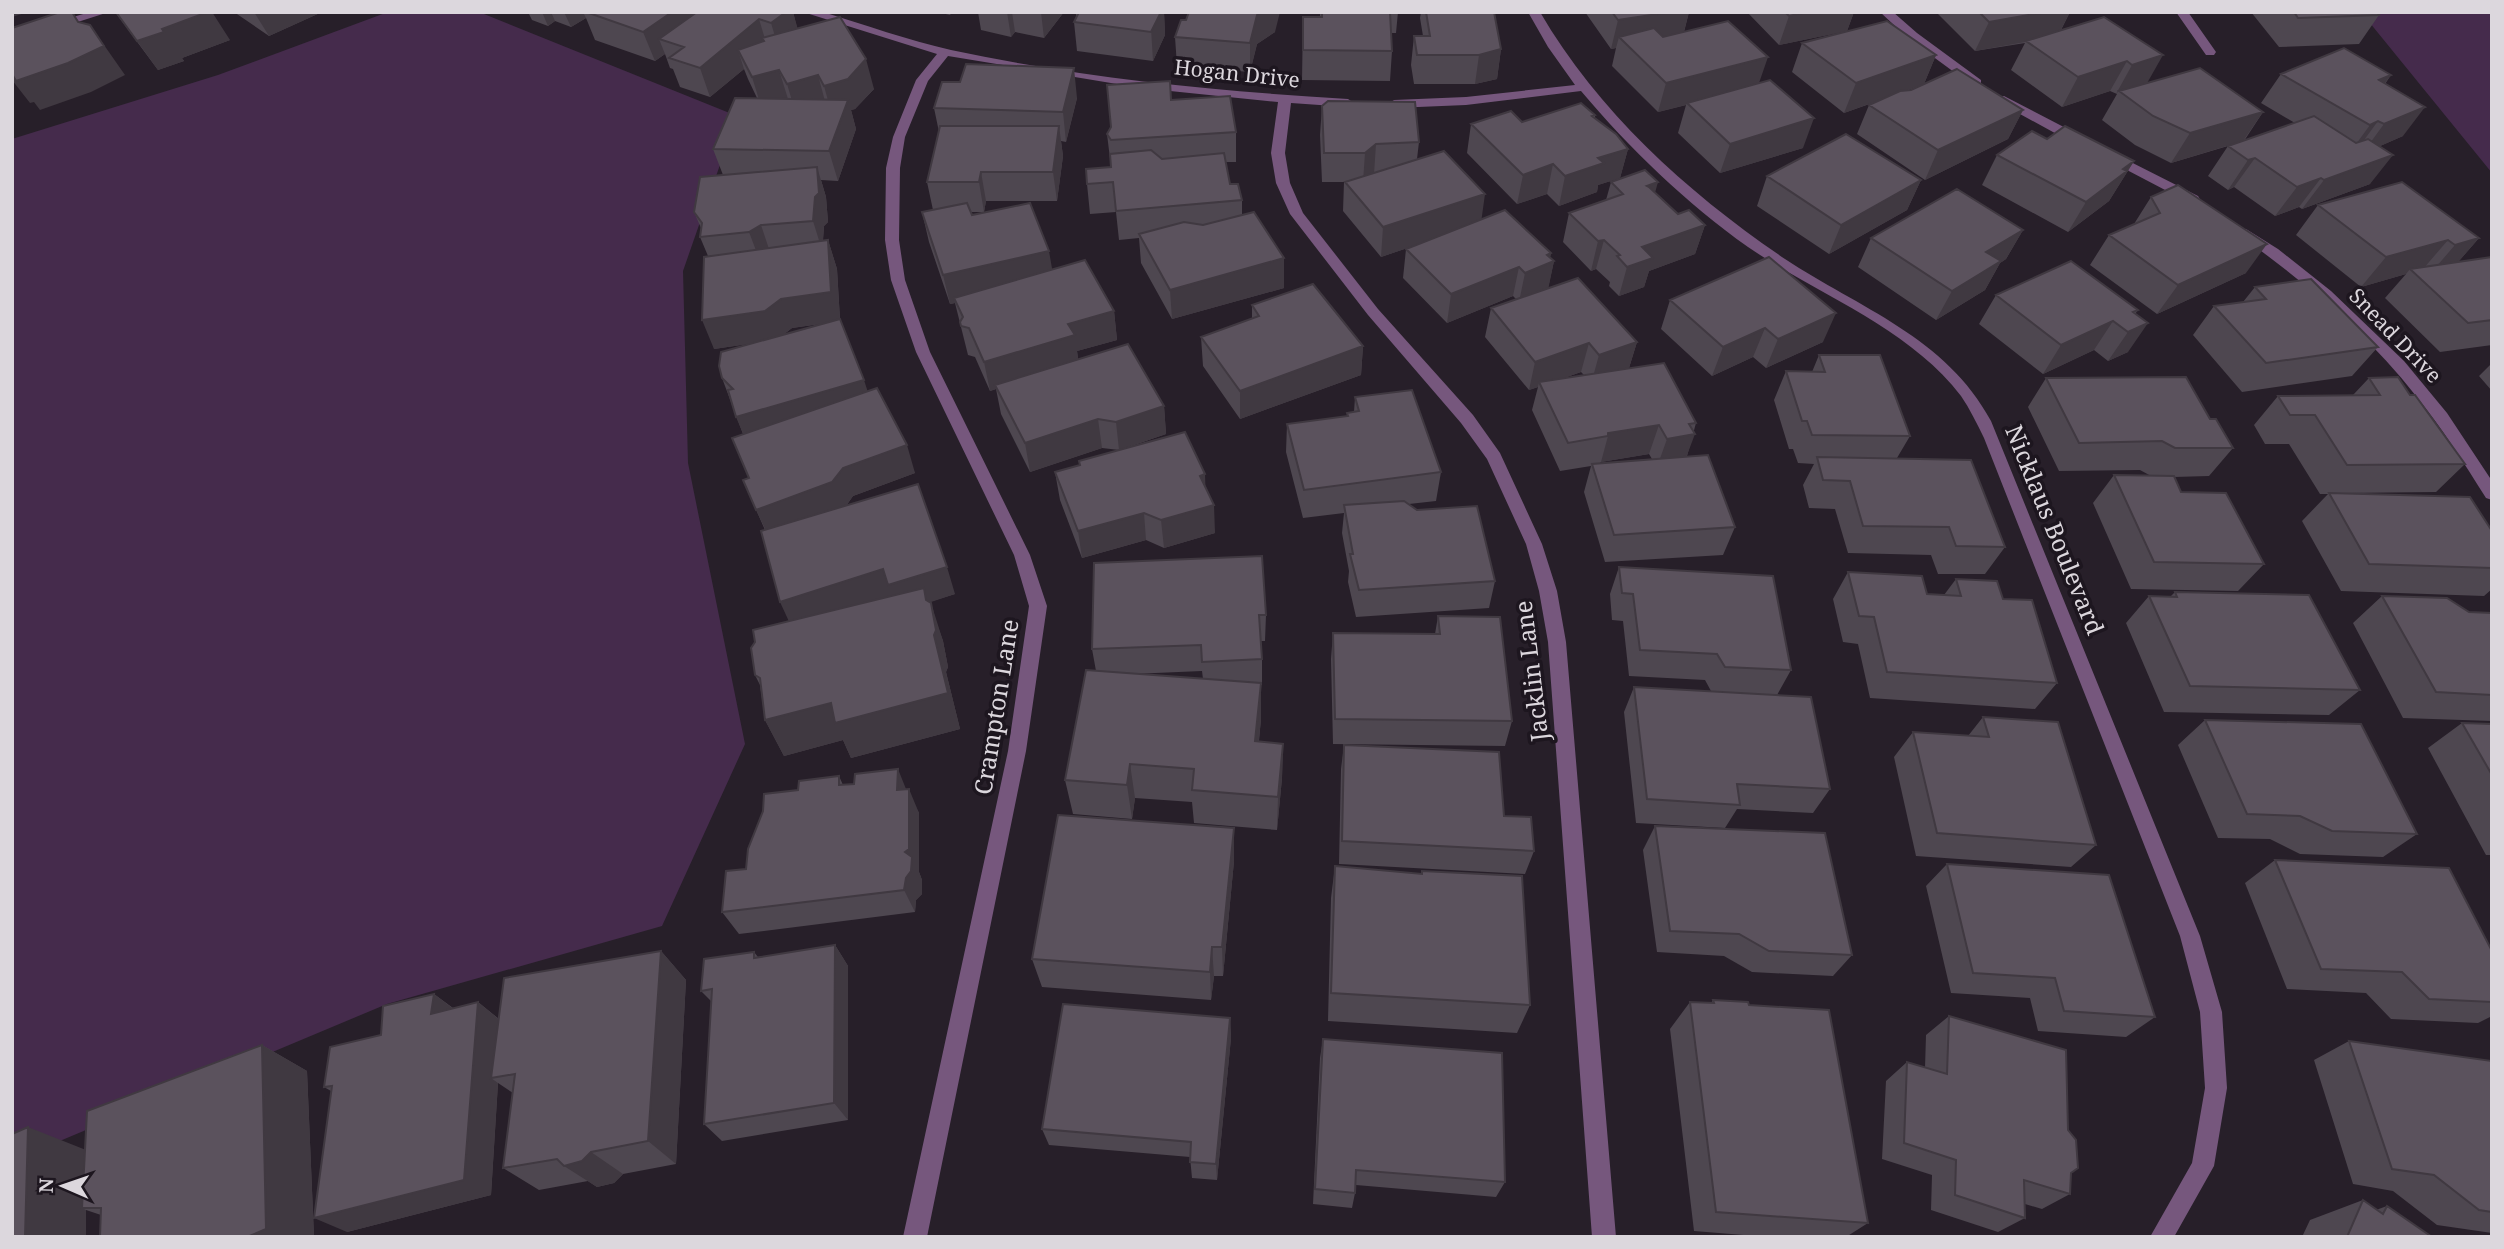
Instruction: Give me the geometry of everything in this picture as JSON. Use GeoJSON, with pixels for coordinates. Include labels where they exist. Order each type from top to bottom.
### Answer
{"type":"FeatureCollection","features":[{"type":"Feature","properties":{"kind":"street"},"geometry":{"type":"LineString","coordinates":[[12,39],[103,12]]}},
{"type":"Feature","properties":{"kind":"street","name":"Hogan Drive"},"geometry":{"type":"LineString","coordinates":[[809,12],[945,52],[999,63],[1141,84],[1285,99],[1363,103]]}},
{"type":"Feature","properties":{"kind":"street","name":"Nicklaus Boulevard"},"geometry":{"type":"LineString","coordinates":[[1534,12],[1585,88],[1607,115],[1668,173],[1740,233],[1816,284],[1881,320],[1925,351],[1966,393],[1992,438],[2190,936],[2211,1012],[2216,1088],[2203,1166],[2161,1237]]}},
{"type":"Feature","properties":{"kind":"street"},"geometry":{"type":"LineString","coordinates":[[1886,12],[1951,65],[1995,95],[2200,204]]}},
{"type":"Feature","properties":{"kind":"street"},"geometry":{"type":"LineString","coordinates":[[2182,12],[2210,52]]}},
{"type":"Feature","properties":{"kind":"street","name":"Crampton Lane"},"geometry":{"type":"LineString","coordinates":[[915,1237],[1017,751],[1038,606],[1023,555],[923,352],[898,280],[892,240],[893,168],[899,137],[922,80],[945,52]]}},
{"type":"Feature","properties":{"kind":"street"},"geometry":{"type":"LineString","coordinates":[[1377,103],[1457,103],[1585,88]]}},
{"type":"Feature","properties":{"kind":"street","name":"Jacklin Lane"},"geometry":{"type":"LineString","coordinates":[[1285,99],[1278,153],[1283,183],[1297,214],[1373,312],[1467,419],[1494,457],[1534,544],[1548,591],[1557,642],[1604,1237]]}},
{"type":"Feature","properties":{"kind":"street","name":"Snead Drive"},"geometry":{"type":"LineString","coordinates":[[2233,225],[2315,285],[2370,336],[2441,417],[2492,494]]}},
{"type":"Feature","properties":{"kind":"shaded area"},"geometry":{"type":"Polygon","coordinates":[[[388,12],[479,12],[737,116],[683,271],[688,463],[745,744],[662,926],[387,1004],[12,1161],[12,139],[218,75],[388,12]]]}},
{"type":"Feature","properties":{"kind":"shaded area"},"geometry":{"type":"Polygon","coordinates":[[[2361,12],[2492,12],[2492,173],[2361,12]]]}},
{"type":"Feature","properties":{"kind":"building"},"geometry":{"type":"Polygon","coordinates":[[[60,12],[72,12],[78,22],[90,25],[104,46],[68,63],[16,81],[12,74],[12,28],[60,12]]]}},
{"type":"Feature","properties":{"kind":"building"},"geometry":{"type":"Polygon","coordinates":[[[116,12],[208,12],[137,41],[116,12]]]}},
{"type":"Feature","properties":{"kind":"building"},"geometry":{"type":"Polygon","coordinates":[[[586,12],[672,12],[643,32],[586,12]]]}},
{"type":"Feature","properties":{"kind":"building"},"geometry":{"type":"Polygon","coordinates":[[[697,12],[786,12],[771,23],[759,19],[700,68],[669,58],[684,47],[659,39],[697,12]]]}},
{"type":"Feature","properties":{"kind":"building"},"geometry":{"type":"Polygon","coordinates":[[[1079,12],[1161,12],[1151,32],[1074,22],[1079,12]]]}},
{"type":"Feature","properties":{"kind":"building"},"geometry":{"type":"Polygon","coordinates":[[[1189,12],[1261,12],[1257,15],[1250,43],[1175,37],[1181,20],[1186,20],[1189,12]]]}},
{"type":"Feature","properties":{"kind":"building"},"geometry":{"type":"Polygon","coordinates":[[[1322,12],[1390,12],[1392,51],[1303,50],[1303,17],[1322,17],[1322,12]]]}},
{"type":"Feature","properties":{"kind":"building"},"geometry":{"type":"Polygon","coordinates":[[[1426,12],[1494,12],[1501,49],[1479,55],[1417,55],[1414,36],[1430,36],[1426,12]]]}},
{"type":"Feature","properties":{"kind":"building"},"geometry":{"type":"Polygon","coordinates":[[[1612,12],[1671,12],[1618,20],[1612,12]]]}},
{"type":"Feature","properties":{"kind":"building"},"geometry":{"type":"Polygon","coordinates":[[[1785,12],[1806,12],[1789,16],[1785,12]]]}},
{"type":"Feature","properties":{"kind":"building"},"geometry":{"type":"Polygon","coordinates":[[[1979,12],[2046,12],[1989,22],[1979,12]]]}},
{"type":"Feature","properties":{"kind":"building"},"geometry":{"type":"Polygon","coordinates":[[[2294,12],[2377,12],[2379,15],[2298,18],[2294,12]]]}},
{"type":"Feature","properties":{"kind":"building"},"geometry":{"type":"Polygon","coordinates":[[[840,17],[866,59],[848,79],[824,86],[818,75],[787,84],[779,70],[752,77],[738,50],[764,41],[762,38],[840,17]]]}},
{"type":"Feature","properties":{"kind":"building"},"geometry":{"type":"Polygon","coordinates":[[[2104,17],[2163,55],[2132,65],[2127,61],[2078,77],[2026,41],[2104,17]]]}},
{"type":"Feature","properties":{"kind":"building"},"geometry":{"type":"Polygon","coordinates":[[[1728,21],[1768,57],[1666,83],[1619,37],[1654,28],[1663,37],[1728,21]]]}},
{"type":"Feature","properties":{"kind":"building"},"geometry":{"type":"Polygon","coordinates":[[[1887,21],[1936,55],[1856,83],[1802,43],[1887,21]]]}},
{"type":"Feature","properties":{"kind":"building"},"geometry":{"type":"Polygon","coordinates":[[[2344,48],[2391,75],[2379,80],[2425,107],[2384,124],[2378,121],[2370,125],[2281,74],[2344,48]]]}},
{"type":"Feature","properties":{"kind":"building"},"geometry":{"type":"Polygon","coordinates":[[[966,64],[1074,68],[1063,112],[934,108],[942,82],[960,82],[966,64]]]}},
{"type":"Feature","properties":{"kind":"building"},"geometry":{"type":"Polygon","coordinates":[[[2200,68],[2263,112],[2190,133],[2153,116],[2119,91],[2200,68]]]}},
{"type":"Feature","properties":{"kind":"building"},"geometry":{"type":"Polygon","coordinates":[[[1957,69],[2023,110],[1938,150],[1869,105],[1900,91],[1911,90],[1957,69]]]}},
{"type":"Feature","properties":{"kind":"building"},"geometry":{"type":"Polygon","coordinates":[[[1770,80],[1814,118],[1730,144],[1687,103],[1770,80]]]}},
{"type":"Feature","properties":{"kind":"building"},"geometry":{"type":"Polygon","coordinates":[[[1170,81],[1171,100],[1230,96],[1236,132],[1111,140],[1107,134],[1111,127],[1107,85],[1170,81]]]}},
{"type":"Feature","properties":{"kind":"building"},"geometry":{"type":"Polygon","coordinates":[[[735,98],[848,100],[829,151],[713,149],[735,98]]]}},
{"type":"Feature","properties":{"kind":"building"},"geometry":{"type":"Polygon","coordinates":[[[1328,101],[1415,102],[1419,142],[1376,144],[1365,153],[1324,153],[1322,106],[1328,101]]]}},
{"type":"Feature","properties":{"kind":"building"},"geometry":{"type":"Polygon","coordinates":[[[1581,103],[1595,115],[1592,116],[1616,134],[1628,149],[1598,158],[1604,163],[1565,176],[1553,164],[1523,175],[1471,124],[1511,111],[1522,122],[1581,103]]]}},
{"type":"Feature","properties":{"kind":"building"},"geometry":{"type":"Polygon","coordinates":[[[2314,116],[2356,143],[2368,139],[2393,155],[2297,187],[2255,158],[2248,160],[2228,146],[2314,116]]]}},
{"type":"Feature","properties":{"kind":"building"},"geometry":{"type":"Polygon","coordinates":[[[940,126],[1059,126],[1053,172],[981,172],[979,182],[927,182],[940,126]]]}},
{"type":"Feature","properties":{"kind":"building"},"geometry":{"type":"Polygon","coordinates":[[[2065,126],[2134,161],[2123,169],[2127,171],[2086,202],[1997,155],[2032,131],[2047,139],[2065,126]]]}},
{"type":"Feature","properties":{"kind":"building"},"geometry":{"type":"Polygon","coordinates":[[[1846,134],[1921,180],[1841,225],[1767,176],[1846,134]]]}},
{"type":"Feature","properties":{"kind":"building"},"geometry":{"type":"Polygon","coordinates":[[[1151,150],[1162,159],[1224,153],[1230,184],[1238,184],[1242,200],[1116,211],[1113,182],[1087,184],[1086,169],[1111,167],[1110,154],[1151,150]]]}},
{"type":"Feature","properties":{"kind":"building"},"geometry":{"type":"Polygon","coordinates":[[[1444,151],[1485,194],[1383,227],[1345,182],[1444,151]]]}},
{"type":"Feature","properties":{"kind":"building"},"geometry":{"type":"Polygon","coordinates":[[[817,167],[819,193],[815,197],[813,221],[761,225],[749,232],[700,237],[702,223],[694,212],[700,177],[817,167]]]}},
{"type":"Feature","properties":{"kind":"building"},"geometry":{"type":"Polygon","coordinates":[[[1645,170],[1658,182],[1647,186],[1678,214],[1689,210],[1705,225],[1642,247],[1653,258],[1627,267],[1617,256],[1620,255],[1604,240],[1598,241],[1569,213],[1623,194],[1611,182],[1645,170]]]}},
{"type":"Feature","properties":{"kind":"building"},"geometry":{"type":"Polygon","coordinates":[[[2402,182],[2479,238],[2455,245],[2448,240],[2386,257],[2318,205],[2402,182]]]}},
{"type":"Feature","properties":{"kind":"building"},"geometry":{"type":"Polygon","coordinates":[[[2178,185],[2267,244],[2178,285],[2109,235],[2160,213],[2151,197],[2178,185]]]}},
{"type":"Feature","properties":{"kind":"building"},"geometry":{"type":"Polygon","coordinates":[[[1957,189],[2023,230],[1986,252],[2001,261],[1952,291],[1871,238],[1957,189]]]}},
{"type":"Feature","properties":{"kind":"building"},"geometry":{"type":"Polygon","coordinates":[[[967,203],[972,215],[1030,203],[1049,251],[943,275],[922,212],[967,203]]]}},
{"type":"Feature","properties":{"kind":"building"},"geometry":{"type":"Polygon","coordinates":[[[1505,210],[1551,253],[1547,255],[1554,261],[1525,273],[1519,267],[1451,294],[1406,249],[1505,210]]]}},
{"type":"Feature","properties":{"kind":"building"},"geometry":{"type":"Polygon","coordinates":[[[1254,212],[1284,258],[1170,290],[1139,234],[1184,222],[1203,225],[1254,212]]]}},
{"type":"Feature","properties":{"kind":"building"},"geometry":{"type":"Polygon","coordinates":[[[828,240],[831,292],[781,299],[765,311],[702,320],[704,257],[828,240]]]}},
{"type":"Feature","properties":{"kind":"building"},"geometry":{"type":"Polygon","coordinates":[[[1769,257],[1836,313],[1778,339],[1765,328],[1723,347],[1670,300],[1769,257]]]}},
{"type":"Feature","properties":{"kind":"building"},"geometry":{"type":"Polygon","coordinates":[[[2492,257],[2492,320],[2468,323],[2410,269],[2492,257]]]}},
{"type":"Feature","properties":{"kind":"building"},"geometry":{"type":"Polygon","coordinates":[[[1085,260],[1114,311],[1068,324],[1075,335],[984,362],[969,328],[961,326],[963,317],[954,298],[1085,260]]]}},
{"type":"Feature","properties":{"kind":"building"},"geometry":{"type":"Polygon","coordinates":[[[2071,261],[2138,310],[2133,312],[2148,323],[2128,332],[2113,321],[2061,345],[1996,295],[2071,261]]]}},
{"type":"Feature","properties":{"kind":"building"},"geometry":{"type":"Polygon","coordinates":[[[1578,278],[1637,342],[1599,355],[1589,343],[1535,362],[1491,308],[1578,278]]]}},
{"type":"Feature","properties":{"kind":"building"},"geometry":{"type":"Polygon","coordinates":[[[2311,279],[2378,347],[2266,363],[2214,306],[2266,299],[2255,287],[2311,279]]]}},
{"type":"Feature","properties":{"kind":"building"},"geometry":{"type":"Polygon","coordinates":[[[1313,284],[1363,346],[1240,391],[1201,337],[1259,316],[1252,305],[1313,284]]]}},
{"type":"Feature","properties":{"kind":"building"},"geometry":{"type":"Polygon","coordinates":[[[840,319],[864,380],[736,417],[728,390],[733,389],[722,378],[719,366],[721,352],[840,319]]]}},
{"type":"Feature","properties":{"kind":"building"},"geometry":{"type":"Polygon","coordinates":[[[1128,344],[1164,406],[1116,422],[1098,419],[1025,443],[995,385],[1128,344]]]}},
{"type":"Feature","properties":{"kind":"building"},"geometry":{"type":"Polygon","coordinates":[[[1819,355],[1880,355],[1910,436],[1812,435],[1807,421],[1802,421],[1786,371],[1825,372],[1819,355]]]}},
{"type":"Feature","properties":{"kind":"building"},"geometry":{"type":"Polygon","coordinates":[[[1664,363],[1696,423],[1689,424],[1695,434],[1667,439],[1659,425],[1568,443],[1539,382],[1664,363]]]}},
{"type":"Feature","properties":{"kind":"building"},"geometry":{"type":"Polygon","coordinates":[[[2186,377],[2210,419],[2216,419],[2233,448],[2175,448],[2162,441],[2079,443],[2046,378],[2186,377]]]}},
{"type":"Feature","properties":{"kind":"building"},"geometry":{"type":"Polygon","coordinates":[[[2398,377],[2410,395],[2415,395],[2465,464],[2347,465],[2315,415],[2290,415],[2278,396],[2380,395],[2369,378],[2398,377]]]}},
{"type":"Feature","properties":{"kind":"building"},"geometry":{"type":"Polygon","coordinates":[[[877,388],[907,445],[843,468],[832,482],[756,510],[743,480],[749,478],[732,438],[877,388]]]}},
{"type":"Feature","properties":{"kind":"building"},"geometry":{"type":"Polygon","coordinates":[[[1412,390],[1441,472],[1304,490],[1287,424],[1348,416],[1347,413],[1359,411],[1355,397],[1412,390]]]}},
{"type":"Feature","properties":{"kind":"building"},"geometry":{"type":"Polygon","coordinates":[[[1185,432],[1205,474],[1200,476],[1214,505],[1161,520],[1144,513],[1078,531],[1055,472],[1080,465],[1079,461],[1185,432]]]}},
{"type":"Feature","properties":{"kind":"building"},"geometry":{"type":"Polygon","coordinates":[[[1708,455],[1735,527],[1614,535],[1592,464],[1708,455]]]}},
{"type":"Feature","properties":{"kind":"building"},"geometry":{"type":"Polygon","coordinates":[[[1817,457],[1971,460],[2005,547],[1956,546],[1949,527],[1863,526],[1850,481],[1823,480],[1817,457]]]}},
{"type":"Feature","properties":{"kind":"building"},"geometry":{"type":"Polygon","coordinates":[[[2114,475],[2174,476],[2181,492],[2226,493],[2264,564],[2154,562],[2114,475]]]}},
{"type":"Feature","properties":{"kind":"building"},"geometry":{"type":"Polygon","coordinates":[[[918,484],[947,567],[888,585],[883,569],[780,602],[761,531],[918,484]]]}},
{"type":"Feature","properties":{"kind":"building"},"geometry":{"type":"Polygon","coordinates":[[[2329,493],[2470,497],[2492,531],[2492,568],[2369,564],[2329,493]]]}},
{"type":"Feature","properties":{"kind":"building"},"geometry":{"type":"Polygon","coordinates":[[[1404,501],[1417,510],[1477,506],[1495,581],[1359,590],[1350,554],[1353,554],[1344,505],[1404,501]]]}},
{"type":"Feature","properties":{"kind":"building"},"geometry":{"type":"Polygon","coordinates":[[[1262,556],[1266,615],[1259,615],[1262,659],[1202,662],[1201,645],[1092,649],[1094,563],[1262,556]]]}},
{"type":"Feature","properties":{"kind":"building"},"geometry":{"type":"Polygon","coordinates":[[[1619,567],[1773,576],[1791,670],[1725,667],[1717,654],[1640,650],[1633,594],[1622,593],[1619,567]]]}},
{"type":"Feature","properties":{"kind":"building"},"geometry":{"type":"Polygon","coordinates":[[[1848,572],[1922,576],[1927,594],[1961,596],[1956,579],[1997,581],[2003,599],[2032,600],[2057,683],[1887,672],[1874,617],[1859,616],[1848,572]]]}},
{"type":"Feature","properties":{"kind":"building"},"geometry":{"type":"Polygon","coordinates":[[[924,588],[926,600],[931,603],[936,630],[934,635],[948,693],[835,723],[831,703],[765,720],[760,678],[755,675],[751,648],[755,642],[753,630],[924,588]]]}},
{"type":"Feature","properties":{"kind":"building"},"geometry":{"type":"Polygon","coordinates":[[[2175,592],[2309,595],[2360,690],[2190,686],[2149,596],[2177,597],[2175,592]]]}},
{"type":"Feature","properties":{"kind":"building"},"geometry":{"type":"Polygon","coordinates":[[[2382,596],[2447,598],[2469,612],[2492,613],[2492,695],[2436,692],[2382,596]]]}},
{"type":"Feature","properties":{"kind":"building"},"geometry":{"type":"Polygon","coordinates":[[[1438,616],[1500,617],[1512,721],[1335,719],[1333,633],[1440,634],[1438,616]]]}},
{"type":"Feature","properties":{"kind":"building"},"geometry":{"type":"Polygon","coordinates":[[[1086,670],[1261,683],[1255,741],[1283,744],[1278,797],[1192,790],[1194,769],[1130,764],[1127,785],[1065,780],[1086,670]]]}},
{"type":"Feature","properties":{"kind":"building"},"geometry":{"type":"Polygon","coordinates":[[[1634,687],[1811,697],[1830,789],[1737,784],[1740,805],[1647,799],[1634,687]]]}},
{"type":"Feature","properties":{"kind":"building"},"geometry":{"type":"Polygon","coordinates":[[[1983,717],[2058,722],[2096,845],[1937,833],[1913,732],[1989,737],[1983,717]]]}},
{"type":"Feature","properties":{"kind":"building"},"geometry":{"type":"Polygon","coordinates":[[[2205,720],[2361,724],[2417,834],[2332,831],[2300,816],[2247,814],[2205,720]]]}},
{"type":"Feature","properties":{"kind":"building"},"geometry":{"type":"Polygon","coordinates":[[[2462,723],[2492,724],[2492,775],[2462,723]]]}},
{"type":"Feature","properties":{"kind":"building"},"geometry":{"type":"Polygon","coordinates":[[[1344,745],[1499,752],[1504,816],[1531,817],[1534,851],[1342,841],[1344,745]]]}},
{"type":"Feature","properties":{"kind":"building"},"geometry":{"type":"Polygon","coordinates":[[[898,769],[897,790],[909,789],[909,849],[905,852],[912,857],[911,871],[906,878],[904,890],[722,912],[726,871],[746,869],[748,849],[763,811],[764,794],[798,790],[799,781],[839,776],[839,785],[854,784],[855,774],[898,769]]]}},
{"type":"Feature","properties":{"kind":"building"},"geometry":{"type":"Polygon","coordinates":[[[1058,815],[1234,828],[1222,947],[1212,947],[1210,972],[1032,959],[1058,815]]]}},
{"type":"Feature","properties":{"kind":"building"},"geometry":{"type":"Polygon","coordinates":[[[1655,826],[1825,833],[1852,955],[1769,951],[1739,934],[1670,931],[1655,826]]]}},
{"type":"Feature","properties":{"kind":"building"},"geometry":{"type":"Polygon","coordinates":[[[2275,860],[2449,868],[2492,951],[2492,1002],[2429,999],[2402,972],[2321,969],[2275,860]]]}},
{"type":"Feature","properties":{"kind":"building"},"geometry":{"type":"Polygon","coordinates":[[[1947,864],[2109,875],[2155,1017],[2064,1011],[2055,978],[1973,973],[1947,864]]]}},
{"type":"Feature","properties":{"kind":"building"},"geometry":{"type":"Polygon","coordinates":[[[1335,866],[1422,874],[1422,871],[1522,876],[1530,1005],[1331,993],[1335,866]]]}},
{"type":"Feature","properties":{"kind":"building"},"geometry":{"type":"Polygon","coordinates":[[[835,945],[834,1103],[704,1124],[712,989],[701,991],[704,959],[754,952],[754,958],[835,945]]]}},
{"type":"Feature","properties":{"kind":"building"},"geometry":{"type":"Polygon","coordinates":[[[661,951],[648,1141],[591,1152],[582,1161],[564,1166],[557,1159],[503,1168],[515,1074],[491,1078],[504,978],[661,951]]]}},
{"type":"Feature","properties":{"kind":"building"},"geometry":{"type":"Polygon","coordinates":[[[434,994],[431,1014],[478,1002],[464,1180],[314,1218],[332,1086],[324,1087],[330,1047],[381,1035],[383,1006],[434,994]]]}},
{"type":"Feature","properties":{"kind":"building"},"geometry":{"type":"Polygon","coordinates":[[[1713,1000],[1829,1010],[1868,1223],[1716,1212],[1690,1002],[1714,1003],[1713,1000]]]}},
{"type":"Feature","properties":{"kind":"building"},"geometry":{"type":"Polygon","coordinates":[[[1063,1004],[1230,1018],[1216,1164],[1190,1162],[1191,1142],[1042,1129],[1063,1004]]]}},
{"type":"Feature","properties":{"kind":"building"},"geometry":{"type":"Polygon","coordinates":[[[1949,1016],[2066,1050],[2068,1130],[2076,1140],[2078,1168],[2071,1173],[2070,1194],[2024,1180],[2025,1218],[1955,1195],[1956,1160],[1904,1143],[1907,1062],[1947,1074],[1949,1016]]]}},
{"type":"Feature","properties":{"kind":"building"},"geometry":{"type":"Polygon","coordinates":[[[1323,1039],[1502,1053],[1505,1182],[1356,1170],[1355,1193],[1315,1189],[1323,1039]]]}},
{"type":"Feature","properties":{"kind":"building"},"geometry":{"type":"Polygon","coordinates":[[[2349,1041],[2492,1061],[2492,1212],[2479,1210],[2434,1175],[2392,1169],[2349,1041]]]}},
{"type":"Feature","properties":{"kind":"building"},"geometry":{"type":"Polygon","coordinates":[[[262,1045],[266,1229],[247,1237],[100,1237],[101,1208],[82,1208],[87,1111],[262,1045]]]}},
{"type":"Feature","properties":{"kind":"building"},"geometry":{"type":"Polygon","coordinates":[[[28,1127],[25,1237],[12,1237],[12,1134],[28,1127]]]}},
{"type":"Feature","properties":{"kind":"building"},"geometry":{"type":"Polygon","coordinates":[[[2363,1200],[2383,1214],[2387,1206],[2432,1237],[2347,1237],[2363,1200]]]}}]}
